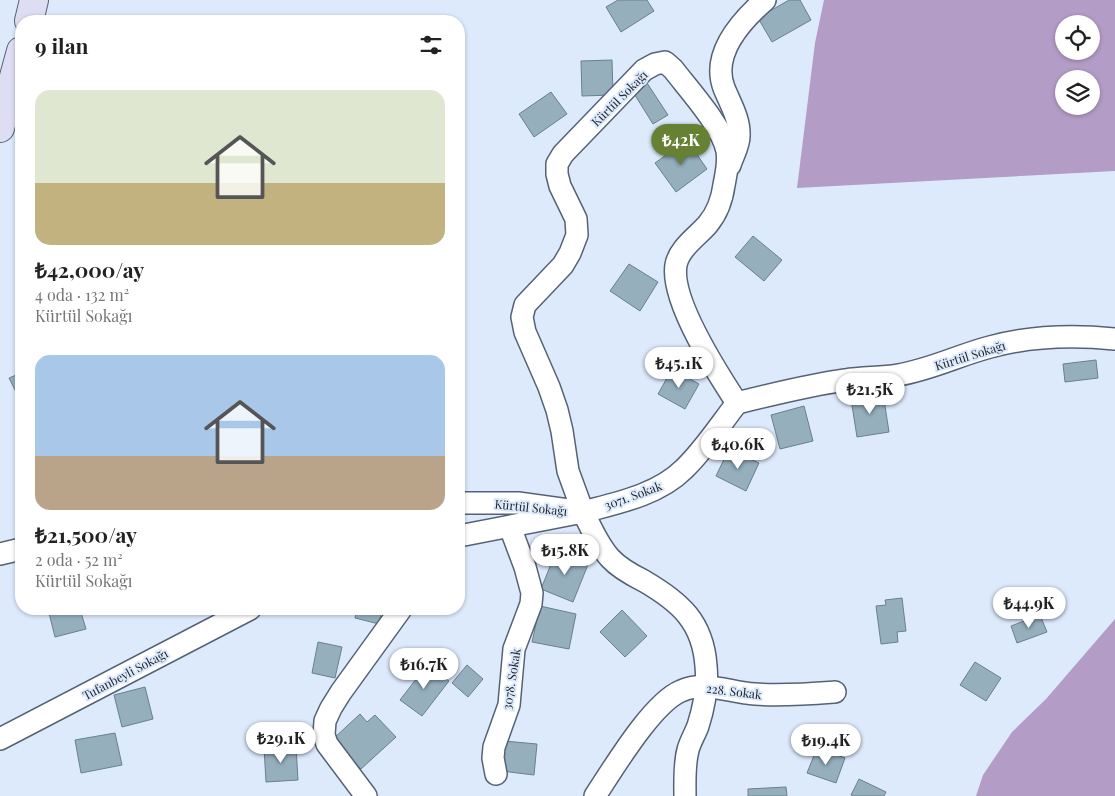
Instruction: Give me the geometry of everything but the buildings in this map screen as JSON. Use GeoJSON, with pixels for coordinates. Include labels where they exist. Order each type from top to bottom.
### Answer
{"type":"FeatureCollection","features":[{"type":"Feature","properties":{"kind":"main road"},"geometry":{"type":"LineString","coordinates":[[30,15],[34,0]]}},
{"type":"Feature","properties":{"kind":"main road"},"geometry":{"type":"LineString","coordinates":[[0,128],[15,73]]}},
{"type":"Feature","properties":{"kind":"street"},"geometry":{"type":"LineString","coordinates":[[727,170],[738,146],[740,134],[732,104],[723,86],[722,57],[739,28],[752,11],[765,0]]}},
{"type":"Feature","properties":{"kind":"street","name":"Kürtül Sokağı"},"geometry":{"type":"LineString","coordinates":[[465,503],[518,503],[583,512],[568,471],[557,410],[549,387],[524,332],[522,317],[524,305],[563,265],[577,235],[576,220],[560,186],[556,164],[563,154],[644,70],[655,64],[665,62],[673,69],[724,139],[727,153],[727,170],[718,209],[709,222],[681,252],[676,266],[678,288],[694,330],[705,352],[737,403],[820,384],[855,378],[898,375],[942,364],[990,347],[1014,342],[1062,338],[1115,339]]}},
{"type":"Feature","properties":{"kind":"street","name":"3071. Sokak"},"geometry":{"type":"LineString","coordinates":[[583,512],[650,492],[668,482],[684,470],[737,403]]}},
{"type":"Feature","properties":{"kind":"street"},"geometry":{"type":"LineString","coordinates":[[465,535],[583,512],[599,544],[609,558],[623,570],[665,595],[694,620],[703,644],[706,685],[704,705],[688,750],[685,772],[685,796]]}},
{"type":"Feature","properties":{"kind":"street","name":"3078. Sokak"},"geometry":{"type":"LineString","coordinates":[[496,774],[493,758],[494,747],[509,705],[514,648],[531,604],[532,594],[526,567],[510,527]]}},
{"type":"Feature","properties":{"kind":"street"},"geometry":{"type":"LineString","coordinates":[[0,554],[15,550]]}},
{"type":"Feature","properties":{"kind":"street","name":"Tufanbeyli Sokağı"},"geometry":{"type":"LineString","coordinates":[[0,739],[238,615]]}},
{"type":"Feature","properties":{"kind":"street"},"geometry":{"type":"LineString","coordinates":[[366,796],[327,744],[324,735],[325,721],[341,692],[397,615]]}},
{"type":"Feature","properties":{"kind":"street","name":"228. Sokak"},"geometry":{"type":"LineString","coordinates":[[595,796],[655,712],[666,699],[682,690],[706,685],[752,694],[786,695],[835,692]]}},
{"type":"Feature","properties":{"kind":"shaded area"},"geometry":{"type":"Polygon","coordinates":[[[824,0],[1115,0],[1115,171],[797,188],[815,43],[824,0]]]}},
{"type":"Feature","properties":{"kind":"shaded area"},"geometry":{"type":"Polygon","coordinates":[[[1115,619],[1115,796],[976,796],[983,775],[1012,732],[1046,699],[1115,619]]]}}]}
